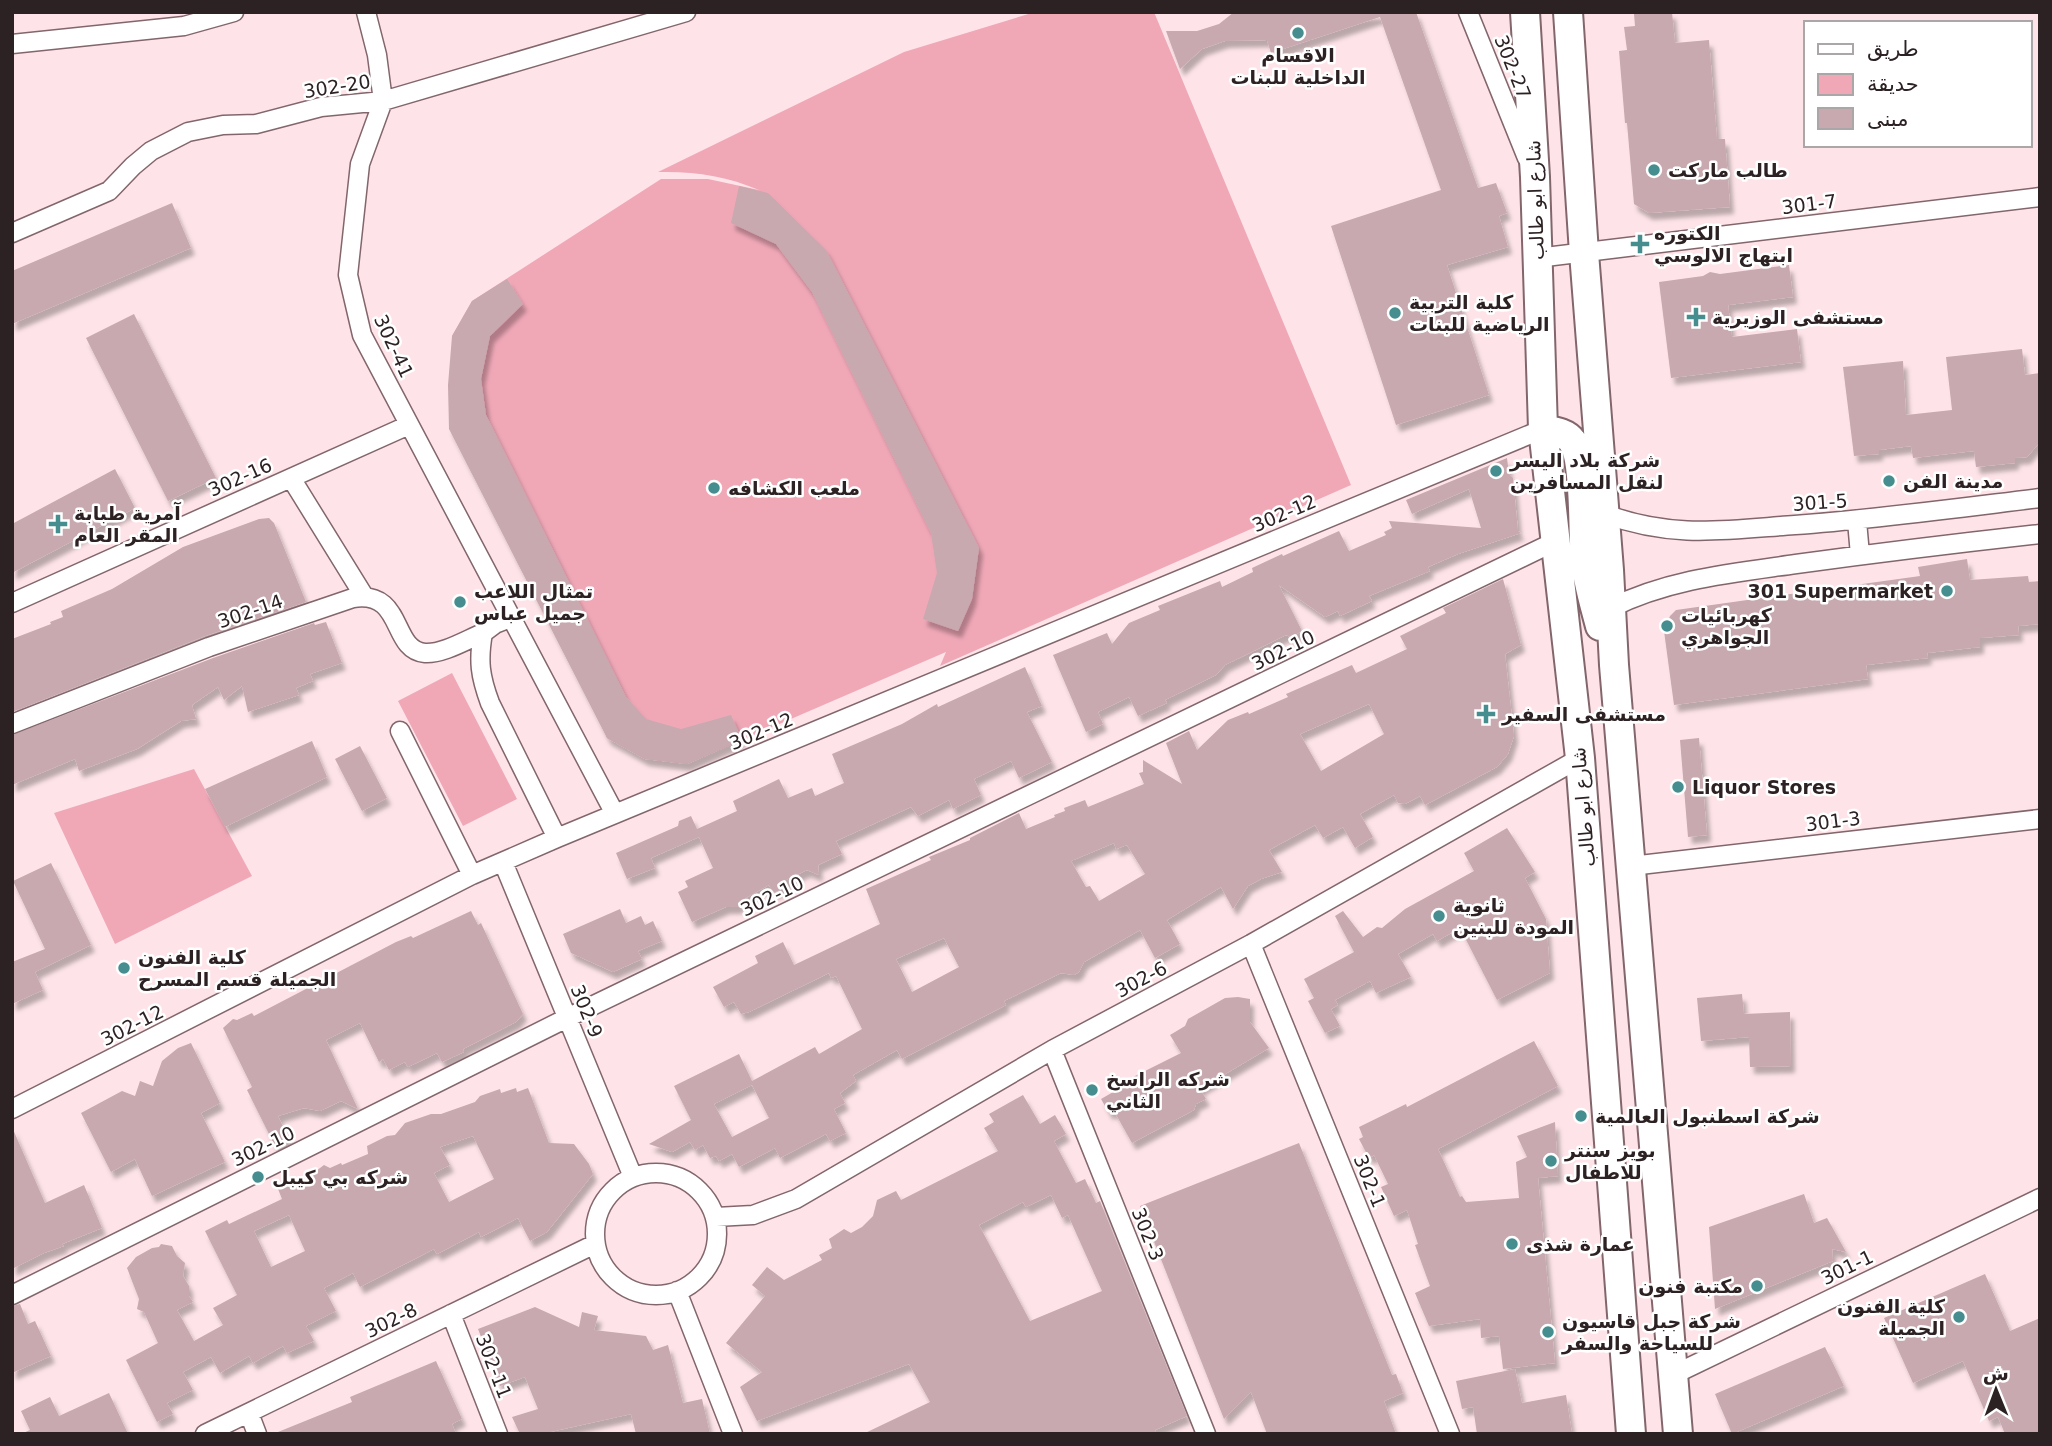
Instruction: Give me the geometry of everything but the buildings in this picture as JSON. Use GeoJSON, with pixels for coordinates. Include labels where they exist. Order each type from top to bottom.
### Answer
{"type":"FeatureCollection","features":[{"type":"Feature","properties":{"kind":"main road","name":"شارع ابو طالب"},"geometry":{"type":"LineString","coordinates":[[1525,12],[1535,177],[1543,429],[1580,758],[1631,1434]]}},
{"type":"Feature","properties":{"kind":"main road"},"geometry":{"type":"LineString","coordinates":[[1568,12],[1614,665],[1678,1434]]}},
{"type":"Feature","properties":{"kind":"main road"},"geometry":{"type":"LineString","coordinates":[[1543,429],[1564,435],[1572,441],[1577,451],[1587,571],[1614,665]]}},
{"type":"Feature","properties":{"kind":"main road"},"geometry":{"type":"LineString","coordinates":[[1580,758],[1622,752]]}},
{"type":"Feature","properties":{"kind":"street"},"geometry":{"type":"LineString","coordinates":[[12,44],[184,26],[234,12]]}},
{"type":"Feature","properties":{"kind":"street","name":"302-41"},"geometry":{"type":"LineString","coordinates":[[366,12],[377,55],[383,101],[359,164],[348,275],[362,335],[615,814]]}},
{"type":"Feature","properties":{"kind":"street","name":"302-20"},"geometry":{"type":"LineString","coordinates":[[12,233],[109,191],[151,151],[188,132],[223,125],[256,124],[321,107],[383,101],[686,12]]}},
{"type":"Feature","properties":{"kind":"street","name":"302-27"},"geometry":{"type":"LineString","coordinates":[[1468,12],[1535,177]]}},
{"type":"Feature","properties":{"kind":"street","name":"301-7"},"geometry":{"type":"LineString","coordinates":[[1537,258],[2040,197]]}},
{"type":"Feature","properties":{"kind":"street","name":"302-16"},"geometry":{"type":"LineString","coordinates":[[12,603],[409,425]]}},
{"type":"Feature","properties":{"kind":"street","name":"302-12"},"geometry":{"type":"LineString","coordinates":[[12,1109],[472,875],[1543,429]]}},
{"type":"Feature","properties":{"kind":"street"},"geometry":{"type":"LineString","coordinates":[[291,478],[364,596],[384,603],[409,645],[421,652],[435,652],[483,633],[510,618]]}},
{"type":"Feature","properties":{"kind":"street","name":"301-5"},"geometry":{"type":"LineString","coordinates":[[1605,514],[1660,530],[1704,532],[1857,521],[2040,498]]}},
{"type":"Feature","properties":{"kind":"street"},"geometry":{"type":"LineString","coordinates":[[1857,521],[1860,555]]}},
{"type":"Feature","properties":{"kind":"street"},"geometry":{"type":"LineString","coordinates":[[1611,608],[1689,579],[2040,534]]}},
{"type":"Feature","properties":{"kind":"street","name":"302-10"},"geometry":{"type":"LineString","coordinates":[[12,1295],[568,1018],[1554,542]]}},
{"type":"Feature","properties":{"kind":"street","name":"302-14"},"geometry":{"type":"LineString","coordinates":[[12,724],[209,647],[364,596]]}},
{"type":"Feature","properties":{"kind":"street"},"geometry":{"type":"LineString","coordinates":[[483,633],[479,657],[481,680],[557,838]]}},
{"type":"Feature","properties":{"kind":"street"},"geometry":{"type":"LineString","coordinates":[[400,732],[472,875]]}},
{"type":"Feature","properties":{"kind":"street","name":"302-6"},"geometry":{"type":"LineString","coordinates":[[716,1217],[753,1216],[796,1199],[1052,1050],[1251,944],[1580,758]]}},
{"type":"Feature","properties":{"kind":"street","name":"301-3"},"geometry":{"type":"LineString","coordinates":[[1631,866],[2040,818]]}},
{"type":"Feature","properties":{"kind":"street","name":"302-9"},"geometry":{"type":"LineString","coordinates":[[503,862],[633,1177]]}},
{"type":"Feature","properties":{"kind":"street","name":"302-1"},"geometry":{"type":"LineString","coordinates":[[1251,944],[1450,1434]]}},
{"type":"Feature","properties":{"kind":"street","name":"302-3"},"geometry":{"type":"LineString","coordinates":[[1052,1050],[1206,1434]]}},
{"type":"Feature","properties":{"kind":"street"},"geometry":{"type":"LineString","coordinates":[[653,1172],[674,1175],[692,1184],[707,1199],[716,1217],[718,1236],[715,1254],[706,1270],[693,1283],[677,1292],[656,1295],[625,1286],[616,1280],[603,1264],[595,1244],[595,1223],[602,1204],[615,1188],[633,1177],[653,1172]]}},
{"type":"Feature","properties":{"kind":"street","name":"301-1"},"geometry":{"type":"LineString","coordinates":[[1673,1375],[2040,1198]]}},
{"type":"Feature","properties":{"kind":"street","name":"302-8"},"geometry":{"type":"LineString","coordinates":[[205,1434],[595,1244]]}},
{"type":"Feature","properties":{"kind":"street"},"geometry":{"type":"LineString","coordinates":[[677,1292],[733,1434]]}},
{"type":"Feature","properties":{"kind":"street","name":"302-11"},"geometry":{"type":"LineString","coordinates":[[451,1314],[498,1434]]}},
{"type":"Feature","properties":{"kind":"street"},"geometry":{"type":"LineString","coordinates":[[249,1413],[257,1434]]}},
{"type":"Feature","properties":{"kind":"green space"},"geometry":{"type":"Polygon","coordinates":[[[1035,12],[1154,12],[1351,485],[940,666],[946,652],[687,764],[645,759],[607,738],[452,336],[472,301],[661,179],[708,179],[759,190],[710,175],[658,172],[904,52],[1035,12]]]}},
{"type":"Feature","properties":{"kind":"green space"},"geometry":{"type":"Polygon","coordinates":[[[452,673],[517,799],[463,826],[398,701],[452,673]]]}},
{"type":"Feature","properties":{"kind":"green space"},"geometry":{"type":"Polygon","coordinates":[[[194,769],[252,876],[115,944],[54,813],[194,769]]]}},
{"type":"Feature","properties":{"kind":"place","name":"الاقسام الداخلية للبنات"},"geometry":{"type":"Point","coordinates":[1298,33]}},
{"type":"Feature","properties":{"kind":"place","name":"طالب ماركت"},"geometry":{"type":"Point","coordinates":[1654,170]}},
{"type":"Feature","properties":{"kind":"place","name":"الكتوره ابتهاج الالوسي"},"geometry":{"type":"Point","coordinates":[1640,244]}},
{"type":"Feature","properties":{"kind":"place","name":"كلية التربية الرياضية للبنات"},"geometry":{"type":"Point","coordinates":[1395,313]}},
{"type":"Feature","properties":{"kind":"place","name":"مستشفى الوزيرية"},"geometry":{"type":"Point","coordinates":[1696,317]}},
{"type":"Feature","properties":{"kind":"place","name":"شركة بلاد اليسر لنقل المسافرين"},"geometry":{"type":"Point","coordinates":[1496,471]}},
{"type":"Feature","properties":{"kind":"place","name":"مدينة الفن"},"geometry":{"type":"Point","coordinates":[1889,481]}},
{"type":"Feature","properties":{"kind":"place","name":"ملعب الكشافه"},"geometry":{"type":"Point","coordinates":[714,488]}},
{"type":"Feature","properties":{"kind":"place","name":"آمرية طبابة المقر العام"},"geometry":{"type":"Point","coordinates":[58,524]}},
{"type":"Feature","properties":{"kind":"place","name":"301 Supermarket"},"geometry":{"type":"Point","coordinates":[1947,591]}},
{"type":"Feature","properties":{"kind":"place","name":"تمثال اللاعب جميل عباس"},"geometry":{"type":"Point","coordinates":[460,602]}},
{"type":"Feature","properties":{"kind":"place","name":"كهربائيات الجواهري"},"geometry":{"type":"Point","coordinates":[1667,626]}},
{"type":"Feature","properties":{"kind":"place","name":"مستشفى السفير"},"geometry":{"type":"Point","coordinates":[1486,714]}},
{"type":"Feature","properties":{"kind":"place","name":"Liquor Stores"},"geometry":{"type":"Point","coordinates":[1678,787]}},
{"type":"Feature","properties":{"kind":"place","name":"ثانوية المودة للبنين"},"geometry":{"type":"Point","coordinates":[1439,916]}},
{"type":"Feature","properties":{"kind":"place","name":"كلية الفنون الجميلة قسم المسرح"},"geometry":{"type":"Point","coordinates":[124,968]}},
{"type":"Feature","properties":{"kind":"place","name":"شركه الراسخ الثاني"},"geometry":{"type":"Point","coordinates":[1092,1090]}},
{"type":"Feature","properties":{"kind":"place","name":"شركة اسطنبول العالمية"},"geometry":{"type":"Point","coordinates":[1581,1116]}},
{"type":"Feature","properties":{"kind":"place","name":"بويز سنتر للاطفال"},"geometry":{"type":"Point","coordinates":[1551,1161]}},
{"type":"Feature","properties":{"kind":"place","name":"شركه بي كيبل"},"geometry":{"type":"Point","coordinates":[258,1177]}},
{"type":"Feature","properties":{"kind":"place","name":"عمارة شذى"},"geometry":{"type":"Point","coordinates":[1512,1244]}},
{"type":"Feature","properties":{"kind":"place","name":"مكتبة فنون"},"geometry":{"type":"Point","coordinates":[1757,1286]}},
{"type":"Feature","properties":{"kind":"place","name":"كلية الفنون الجميلة"},"geometry":{"type":"Point","coordinates":[1959,1317]}},
{"type":"Feature","properties":{"kind":"place","name":"شركة جبل قاسيون للسياحة والسفر"},"geometry":{"type":"Point","coordinates":[1548,1332]}}]}
